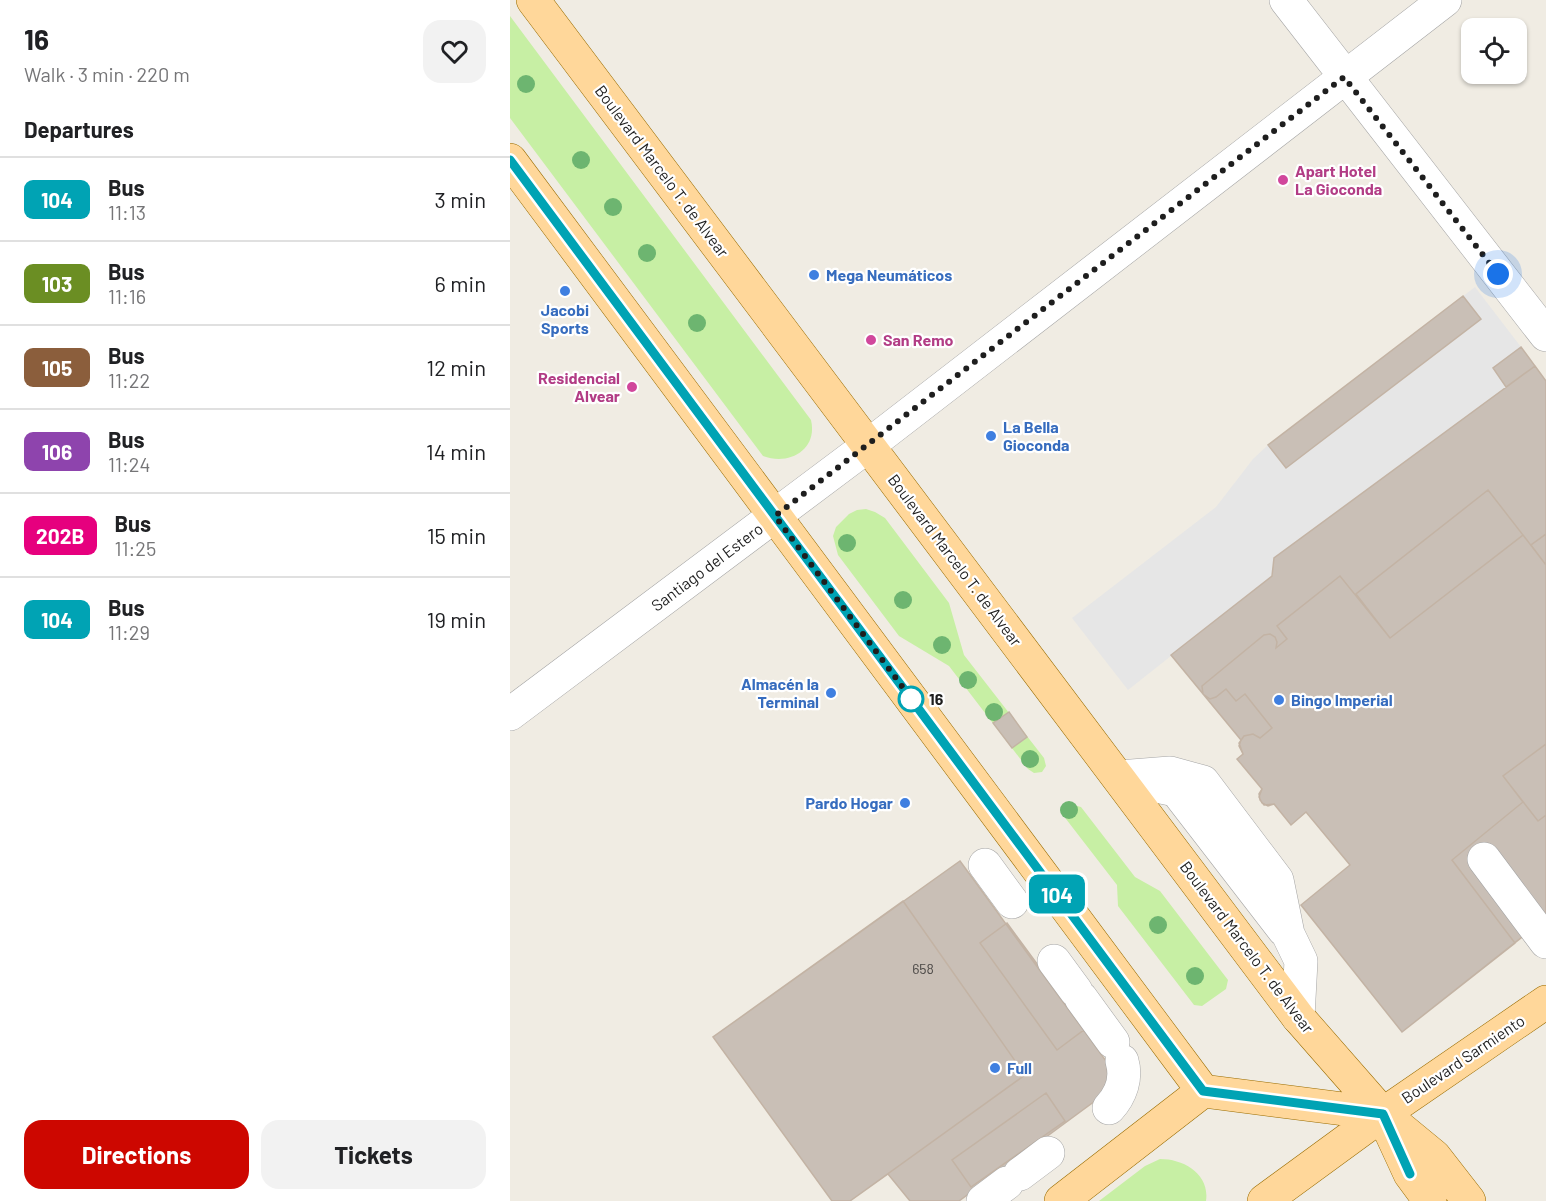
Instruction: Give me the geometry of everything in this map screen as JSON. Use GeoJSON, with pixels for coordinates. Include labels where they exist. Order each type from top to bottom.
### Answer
{"type":"FeatureCollection","features":[{"type":"Feature","properties":{"kind":"main road","name":"Boulevard Marcelo T. de Alvear"},"geometry":{"type":"LineString","coordinates":[[533,0],[1298,1017],[1383,1114],[1434,1156],[1469,1201]]}},
{"type":"Feature","properties":{"kind":"main road"},"geometry":{"type":"LineString","coordinates":[[510,160],[1203,1091]]}},
{"type":"Feature","properties":{"kind":"main road","name":"Boulevard Sarmiento"},"geometry":{"type":"LineString","coordinates":[[1264,1201],[1383,1114],[1546,1002]]}},
{"type":"Feature","properties":{"kind":"main road"},"geometry":{"type":"LineString","coordinates":[[1061,1201],[1203,1091],[1383,1114]]}},
{"type":"Feature","properties":{"kind":"main road","name":"Boulevard Marcelo T. de Alvear"},"geometry":{"type":"LineString","coordinates":[[1383,1114],[1410,1174],[1430,1201]]}},
{"type":"Feature","properties":{"kind":"street"},"geometry":{"type":"LineString","coordinates":[[1286,0],[1546,335]]}},
{"type":"Feature","properties":{"kind":"street","name":"Santiago del Estero"},"geometry":{"type":"LineString","coordinates":[[510,714],[868,446],[1445,0]]}},
{"type":"Feature","properties":{"kind":"street"},"geometry":{"type":"LineString","coordinates":[[1119,777],[1170,773],[1203,782],[1276,880],[1288,934]]}},
{"type":"Feature","properties":{"kind":"street"},"geometry":{"type":"LineString","coordinates":[[1119,777],[1176,790],[1288,934],[1301,961],[1298,1017]]}},
{"type":"Feature","properties":{"kind":"street"},"geometry":{"type":"LineString","coordinates":[[1484,860],[1546,942]]}},
{"type":"Feature","properties":{"kind":"street"},"geometry":{"type":"LineString","coordinates":[[985,866],[1012,902]]}},
{"type":"Feature","properties":{"kind":"street"},"geometry":{"type":"LineString","coordinates":[[1234,931],[1243,877]]}},
{"type":"Feature","properties":{"kind":"street"},"geometry":{"type":"LineString","coordinates":[[1054,961],[1117,1052],[1123,1082],[1119,1094],[1109,1108]]}},
{"type":"Feature","properties":{"kind":"street"},"geometry":{"type":"LineString","coordinates":[[1003,1186],[1048,1153]]}},
{"type":"Feature","properties":{"kind":"green space"},"geometry":{"type":"Polygon","coordinates":[[[510,16],[811,420],[810,440],[799,453],[782,459],[763,456],[510,118],[510,16]]]}},
{"type":"Feature","properties":{"kind":"green space"},"geometry":{"type":"Polygon","coordinates":[[[866,509],[885,518],[949,603],[964,655],[1044,758],[1046,766],[1042,772],[1034,773],[1028,769],[949,666],[899,636],[838,555],[833,536],[836,527],[849,514],[866,509]]]}},
{"type":"Feature","properties":{"kind":"green space"},"geometry":{"type":"Polygon","coordinates":[[[1070,804],[1081,807],[1135,877],[1160,891],[1228,980],[1226,989],[1202,1006],[1194,1005],[1118,906],[1117,885],[1066,819],[1064,813],[1070,804]]]}},
{"type":"Feature","properties":{"kind":"green space"},"geometry":{"type":"Polygon","coordinates":[[[1160,1159],[1178,1162],[1194,1170],[1204,1183],[1206,1201],[1099,1201],[1145,1166],[1160,1159]]]}},
{"type":"Feature","properties":{"kind":"shaded area"},"geometry":{"type":"Polygon","coordinates":[[[1475,287],[1521,347],[1493,368],[1506,387],[1275,558],[1272,576],[1128,690],[1072,618],[1216,507],[1253,459],[1268,445],[1475,287]]]}},
{"type":"Feature","properties":{"kind":"building"},"geometry":{"type":"Polygon","coordinates":[[[1463,296],[1481,319],[1286,468],[1268,445],[1463,296]]]}},
{"type":"Feature","properties":{"kind":"building"},"geometry":{"type":"Polygon","coordinates":[[[1521,347],[1535,366],[1506,387],[1493,368],[1521,347]]]}},
{"type":"Feature","properties":{"kind":"building"},"geometry":{"type":"Polygon","coordinates":[[[1535,366],[1546,381],[1546,928],[1526,934],[1402,1032],[1301,905],[1350,865],[1306,812],[1291,825],[1274,804],[1264,805],[1259,794],[1262,789],[1237,759],[1243,754],[1239,746],[1241,740],[1171,655],[1272,576],[1274,558],[1535,366]]]}},
{"type":"Feature","properties":{"kind":"building"},"geometry":{"type":"Polygon","coordinates":[[[1488,490],[1523,535],[1390,638],[1356,594],[1488,490]]]}},
{"type":"Feature","properties":{"kind":"building"},"geometry":{"type":"Polygon","coordinates":[[[1546,534],[1546,565],[1531,545],[1546,534]]]}},
{"type":"Feature","properties":{"kind":"building"},"geometry":{"type":"Polygon","coordinates":[[[1523,535],[1546,565],[1546,744],[1503,776],[1523,802],[1452,860],[1515,943],[1402,1032],[1301,905],[1350,865],[1306,812],[1291,825],[1274,804],[1268,806],[1262,803],[1259,797],[1262,789],[1237,759],[1243,754],[1239,743],[1244,736],[1253,734],[1260,738],[1272,728],[1245,694],[1236,701],[1226,689],[1210,699],[1203,694],[1202,686],[1264,635],[1270,634],[1275,637],[1276,648],[1287,639],[1277,626],[1340,576],[1390,638],[1523,535]]]}},
{"type":"Feature","properties":{"kind":"building"},"geometry":{"type":"Polygon","coordinates":[[[1009,712],[1027,737],[1012,748],[993,723],[1009,712]]]}},
{"type":"Feature","properties":{"kind":"building"},"geometry":{"type":"Polygon","coordinates":[[[1546,744],[1546,815],[1538,821],[1503,776],[1546,744]]]}},
{"type":"Feature","properties":{"kind":"building"},"geometry":{"type":"Polygon","coordinates":[[[960,861],[1106,1061],[1108,1075],[1105,1087],[1099,1098],[959,1201],[910,1201],[888,1174],[850,1201],[832,1201],[713,1037],[960,861]]]}},
{"type":"Feature","properties":{"kind":"building"},"geometry":{"type":"Polygon","coordinates":[[[903,901],[1025,1075],[850,1201],[832,1201],[713,1037],[903,901]]]}},
{"type":"Feature","properties":{"kind":"building"},"geometry":{"type":"Polygon","coordinates":[[[1007,923],[1085,1029],[1057,1050],[980,943],[1007,923]]]}},
{"type":"Feature","properties":{"kind":"building"},"geometry":{"type":"Polygon","coordinates":[[[1046,1093],[1065,1121],[971,1187],[952,1160],[1046,1093]]]}},
{"type":"Feature","properties":{"kind":"bus line","name":"104"},"geometry":{"type":"LineString","coordinates":[[510,160],[1203,1091],[1383,1114],[1410,1174]]}},
{"type":"Feature","properties":{"kind":"place","name":"Apart Hotel La Gioconda"},"geometry":{"type":"Point","coordinates":[1283,180]}},
{"type":"Feature","properties":{"kind":"place","name":"Mega Neumáticos"},"geometry":{"type":"Point","coordinates":[814,275]}},
{"type":"Feature","properties":{"kind":"place","name":"Jacobi Sports"},"geometry":{"type":"Point","coordinates":[565,291]}},
{"type":"Feature","properties":{"kind":"place","name":"San Remo"},"geometry":{"type":"Point","coordinates":[871,340]}},
{"type":"Feature","properties":{"kind":"place","name":"Residencial Alvear"},"geometry":{"type":"Point","coordinates":[632,387]}},
{"type":"Feature","properties":{"kind":"place","name":"La Bella Gioconda"},"geometry":{"type":"Point","coordinates":[991,436]}},
{"type":"Feature","properties":{"kind":"place","name":"Almacén la Terminal"},"geometry":{"type":"Point","coordinates":[831,693]}},
{"type":"Feature","properties":{"kind":"place","name":"16"},"geometry":{"type":"Point","coordinates":[911,699]}},
{"type":"Feature","properties":{"kind":"place","name":"Bingo Imperial"},"geometry":{"type":"Point","coordinates":[1279,700]}},
{"type":"Feature","properties":{"kind":"place","name":"Pardo Hogar"},"geometry":{"type":"Point","coordinates":[905,803]}},
{"type":"Feature","properties":{"kind":"place","name":"Full"},"geometry":{"type":"Point","coordinates":[995,1068]}},
{"type":"Feature","properties":{"kind":"route"},"geometry":{"type":"LineString","coordinates":[[911,699],[913,701],[775,516],[1344,77],[1498,274]]}}]}
